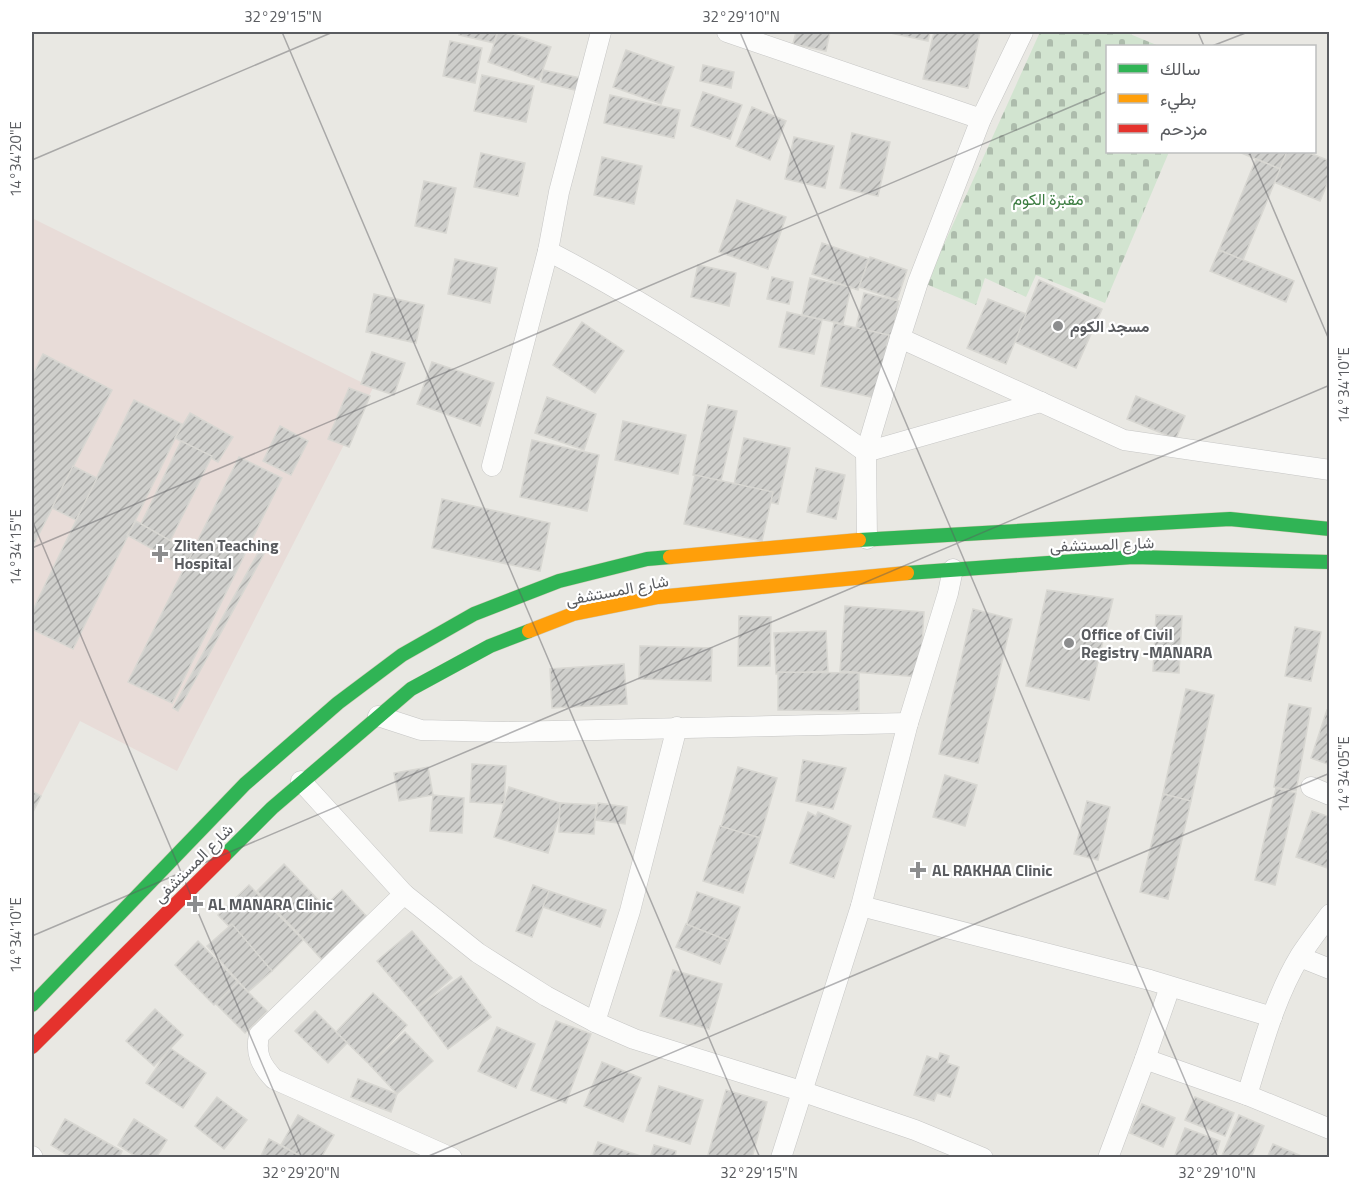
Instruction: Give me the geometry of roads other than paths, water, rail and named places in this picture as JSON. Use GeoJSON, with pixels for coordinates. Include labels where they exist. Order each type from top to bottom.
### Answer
{"type":"FeatureCollection","features":[{"type":"Feature","properties":{"kind":"main road","name":"شارع المستشفى"},"geometry":{"type":"LineString","coordinates":[[32,1003],[237,792],[338,703],[402,655],[474,614],[559,581],[647,559],[867,539],[1230,519],[1329,529]]}},
{"type":"Feature","properties":{"kind":"main road","name":"شارع المستشفى"},"geometry":{"type":"LineString","coordinates":[[32,1047],[301,781],[411,689],[490,646],[573,614],[658,597],[953,569],[1133,557],[1329,562]]}},
{"type":"Feature","properties":{"kind":"street"},"geometry":{"type":"LineString","coordinates":[[492,466],[548,251],[559,192],[601,32]]}},
{"type":"Feature","properties":{"kind":"street"},"geometry":{"type":"LineString","coordinates":[[727,32],[981,119]]}},
{"type":"Feature","properties":{"kind":"street"},"geometry":{"type":"LineString","coordinates":[[867,539],[866,452],[900,338],[918,282],[981,119],[1023,32]]}},
{"type":"Feature","properties":{"kind":"street"},"geometry":{"type":"LineString","coordinates":[[548,251],[624,292],[801,405],[866,452]]}},
{"type":"Feature","properties":{"kind":"street"},"geometry":{"type":"LineString","coordinates":[[900,338],[1124,440],[1329,470]]}},
{"type":"Feature","properties":{"kind":"street"},"geometry":{"type":"LineString","coordinates":[[866,452],[1041,402]]}},
{"type":"Feature","properties":{"kind":"street"},"geometry":{"type":"LineString","coordinates":[[781,1158],[861,906],[908,723],[948,593],[953,569]]}},
{"type":"Feature","properties":{"kind":"street"},"geometry":{"type":"LineString","coordinates":[[378,716],[421,730],[445,731],[604,731],[677,727],[908,723]]}},
{"type":"Feature","properties":{"kind":"street"},"geometry":{"type":"LineString","coordinates":[[595,1022],[630,911],[677,727]]}},
{"type":"Feature","properties":{"kind":"street"},"geometry":{"type":"LineString","coordinates":[[301,781],[404,894],[478,953],[546,996],[595,1022],[634,1039],[801,1091],[915,1130],[983,1158]]}},
{"type":"Feature","properties":{"kind":"street"},"geometry":{"type":"LineString","coordinates":[[1311,787],[1329,795]]}},
{"type":"Feature","properties":{"kind":"street"},"geometry":{"type":"LineString","coordinates":[[404,894],[259,1035],[258,1056],[265,1070],[274,1079],[452,1158]]}},
{"type":"Feature","properties":{"kind":"street"},"geometry":{"type":"LineString","coordinates":[[861,906],[1170,987],[1272,1017]]}},
{"type":"Feature","properties":{"kind":"street"},"geometry":{"type":"LineString","coordinates":[[1247,1095],[1272,1017],[1300,957],[1329,914]]}},
{"type":"Feature","properties":{"kind":"street"},"geometry":{"type":"LineString","coordinates":[[1300,957],[1329,969]]}},
{"type":"Feature","properties":{"kind":"street"},"geometry":{"type":"LineString","coordinates":[[1108,1158],[1170,987]]}},
{"type":"Feature","properties":{"kind":"street"},"geometry":{"type":"LineString","coordinates":[[1145,1059],[1247,1095],[1329,1129]]}},
{"type":"Feature","properties":{"kind":"place","name":"مسجد الكوم"},"geometry":{"type":"Point","coordinates":[1058,326]}},
{"type":"Feature","properties":{"kind":"place","name":"Zliten Teaching Hospital"},"geometry":{"type":"Point","coordinates":[160,554]}},
{"type":"Feature","properties":{"kind":"place","name":"Office of Civil Registry -MANARA"},"geometry":{"type":"Point","coordinates":[1069,643]}},
{"type":"Feature","properties":{"kind":"place","name":"AL RAKHAA Clinic"},"geometry":{"type":"Point","coordinates":[918,870]}},
{"type":"Feature","properties":{"kind":"place","name":"AL MANARA Clinic"},"geometry":{"type":"Point","coordinates":[195,904]}},
{"type":"Feature","properties":{"kind":"park label","name":"مقبرة الكوم"},"geometry":{"type":"Point","coordinates":[1048,199]}}]}
